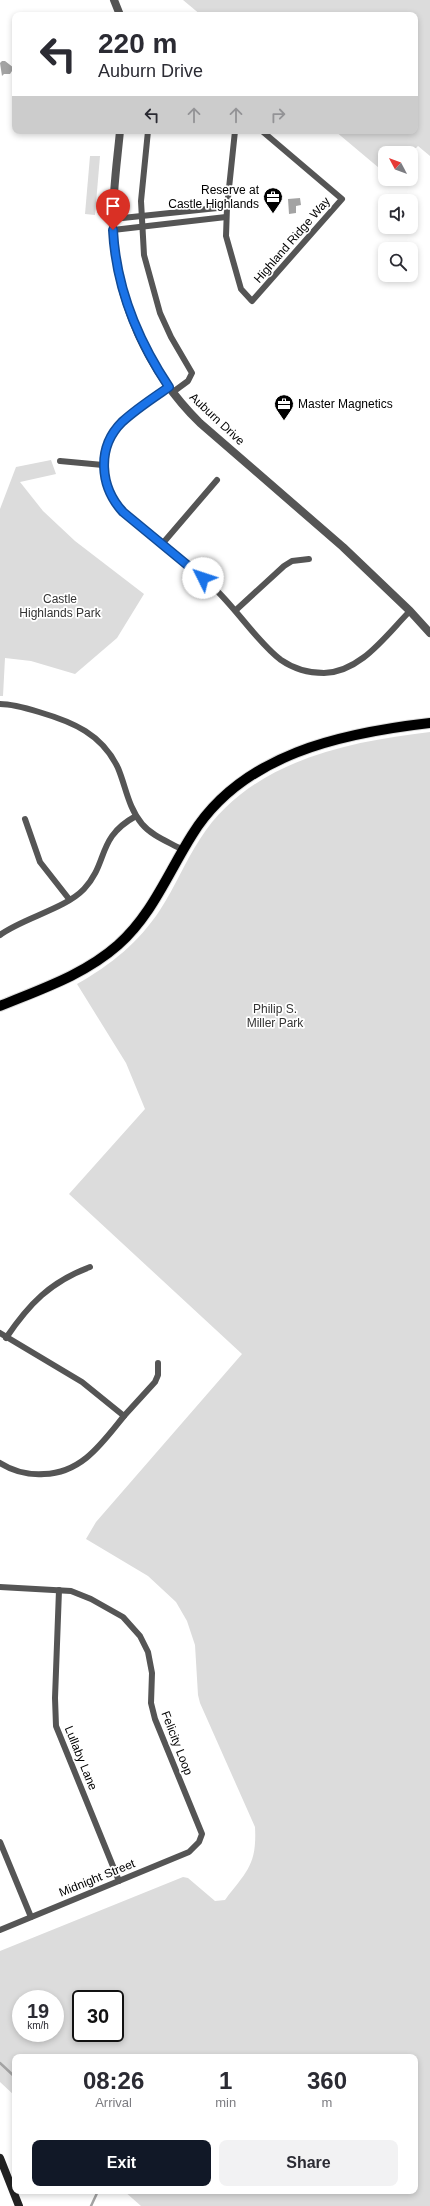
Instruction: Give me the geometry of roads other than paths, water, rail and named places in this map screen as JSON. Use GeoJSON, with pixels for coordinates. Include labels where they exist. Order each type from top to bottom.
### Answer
{"type":"FeatureCollection","features":[{"type":"Feature","properties":{"kind":"main road"},"geometry":{"type":"LineString","coordinates":[[0,1006],[76,974],[117,946],[146,914],[201,821],[222,798],[252,773],[269,764],[303,750],[338,739],[430,723]]}},
{"type":"Feature","properties":{"kind":"main road"},"geometry":{"type":"LineString","coordinates":[[0,2158],[12,2188]]}},
{"type":"Feature","properties":{"kind":"main road"},"geometry":{"type":"LineString","coordinates":[[14,2194],[19,2206]]}},
{"type":"Feature","properties":{"kind":"street"},"geometry":{"type":"LineString","coordinates":[[114,0],[119,12]]}},
{"type":"Feature","properties":{"kind":"street","name":"Auburn Drive"},"geometry":{"type":"LineString","coordinates":[[120,134],[113,230],[119,277],[132,319],[147,353],[171,390],[200,422],[343,546],[410,611],[430,633]]}},
{"type":"Feature","properties":{"kind":"street"},"geometry":{"type":"LineString","coordinates":[[148,134],[141,216],[147,272],[155,300],[171,337],[192,373],[188,381],[171,390],[122,422],[107,446],[104,465],[106,483],[117,506],[163,543],[213,587],[280,659],[304,671],[323,673],[342,670],[356,663],[410,611]]}},
{"type":"Feature","properties":{"kind":"street"},"geometry":{"type":"LineString","coordinates":[[113,230],[226,218],[235,134]]}},
{"type":"Feature","properties":{"kind":"street","name":"Highland Ridge Way"},"geometry":{"type":"LineString","coordinates":[[226,218],[226,236],[241,289],[252,301],[342,199],[266,134]]}},
{"type":"Feature","properties":{"kind":"street"},"geometry":{"type":"LineString","coordinates":[[113,219],[226,207]]}},
{"type":"Feature","properties":{"kind":"street"},"geometry":{"type":"LineString","coordinates":[[60,461],[104,465]]}},
{"type":"Feature","properties":{"kind":"street"},"geometry":{"type":"LineString","coordinates":[[163,543],[218,480]]}},
{"type":"Feature","properties":{"kind":"street"},"geometry":{"type":"LineString","coordinates":[[236,610],[284,566],[292,561],[309,559]]}},
{"type":"Feature","properties":{"kind":"street"},"geometry":{"type":"LineString","coordinates":[[0,704],[22,707],[65,719],[94,736],[108,752],[116,766],[126,797],[136,816],[153,834],[183,850]]}},
{"type":"Feature","properties":{"kind":"street"},"geometry":{"type":"LineString","coordinates":[[0,935],[69,899],[83,889],[93,876],[111,835],[120,826],[136,816]]}},
{"type":"Feature","properties":{"kind":"street"},"geometry":{"type":"LineString","coordinates":[[25,819],[40,862],[69,899]]}},
{"type":"Feature","properties":{"kind":"street"},"geometry":{"type":"LineString","coordinates":[[6,1338],[32,1302],[75,1272],[90,1267]]}},
{"type":"Feature","properties":{"kind":"street"},"geometry":{"type":"LineString","coordinates":[[0,1333],[6,1338],[82,1382],[124,1416]]}},
{"type":"Feature","properties":{"kind":"street"},"geometry":{"type":"LineString","coordinates":[[0,1463],[10,1469],[25,1474],[55,1474],[69,1470],[81,1464],[92,1454],[155,1382],[158,1375],[158,1363]]}},
{"type":"Feature","properties":{"kind":"street","name":"Felicity Loop"},"geometry":{"type":"LineString","coordinates":[[0,1587],[59,1590],[80,1593],[110,1610],[131,1625],[145,1644],[151,1663],[151,1703],[155,1719],[201,1830],[199,1842]]}},
{"type":"Feature","properties":{"kind":"street","name":"Lullaby Lane"},"geometry":{"type":"LineString","coordinates":[[59,1590],[55,1698],[56,1726],[119,1880]]}},
{"type":"Feature","properties":{"kind":"street"},"geometry":{"type":"LineString","coordinates":[[0,1842],[30,1917]]}},
{"type":"Feature","properties":{"kind":"street","name":"Midnight Street"},"geometry":{"type":"LineString","coordinates":[[0,1930],[189,1852],[199,1842]]}},
{"type":"Feature","properties":{"kind":"waterway"},"geometry":{"type":"LineString","coordinates":[[0,2063],[12,2074]]}},
{"type":"Feature","properties":{"kind":"waterway"},"geometry":{"type":"LineString","coordinates":[[91,2206],[97,2194]]}},
{"type":"Feature","properties":{"kind":"place","name":"Reserve at Castle Highlands"},"geometry":{"type":"Point","coordinates":[273,214]}},
{"type":"Feature","properties":{"kind":"place","name":"Master Magnetics"},"geometry":{"type":"Point","coordinates":[284,421]}},
{"type":"Feature","properties":{"kind":"park label","name":"Castle Highlands Park"},"geometry":{"type":"Point","coordinates":[60,606]}},
{"type":"Feature","properties":{"kind":"park label","name":"Philip S. Miller Park"},"geometry":{"type":"Point","coordinates":[275,1016]}}]}
